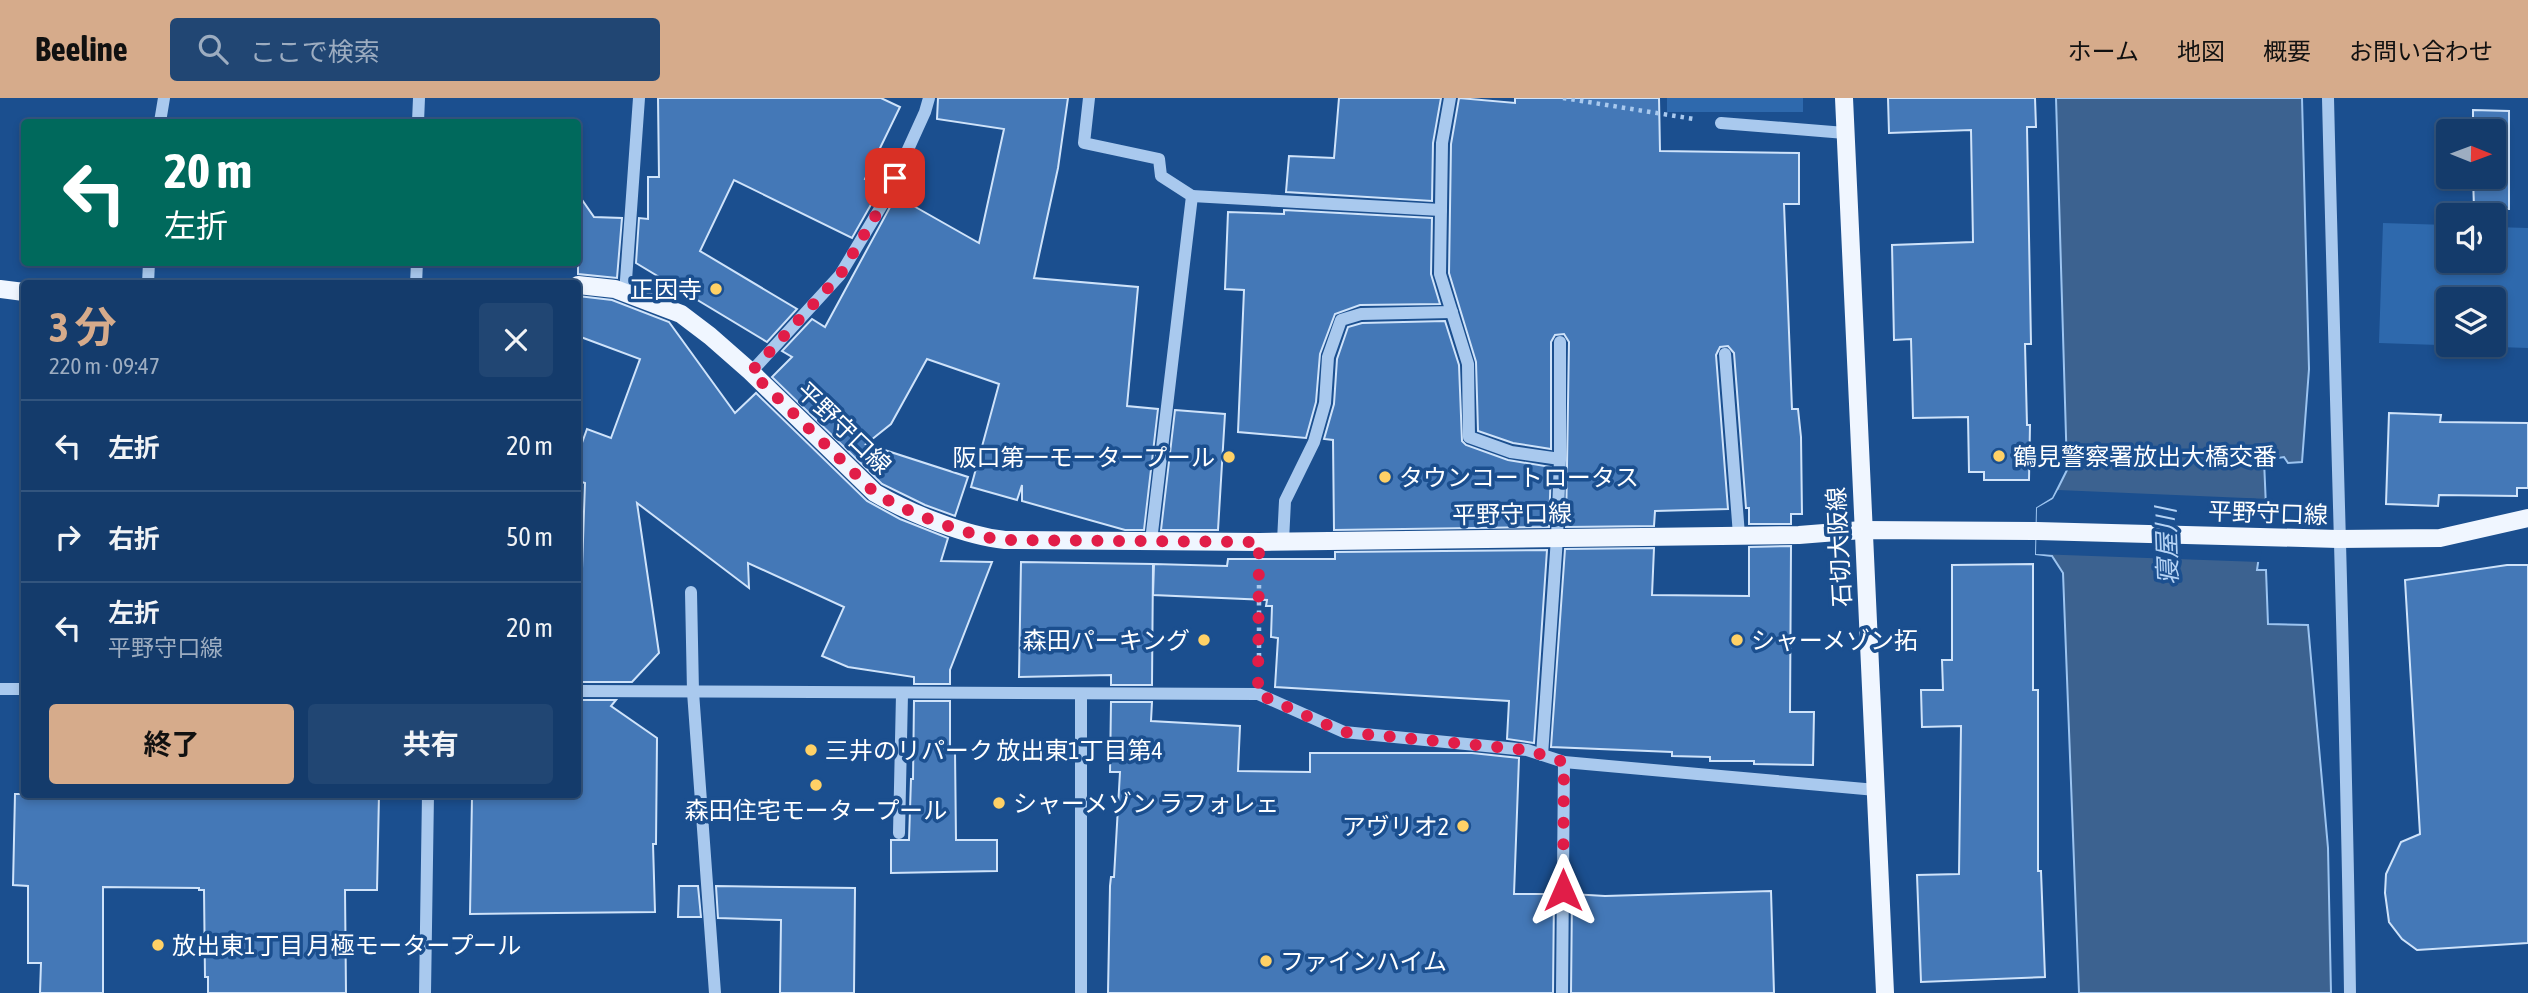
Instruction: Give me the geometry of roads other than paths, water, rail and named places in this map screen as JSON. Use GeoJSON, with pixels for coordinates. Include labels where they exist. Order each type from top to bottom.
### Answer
{"type":"FeatureCollection","features":[{"type":"Feature","properties":{"kind":"main road","name":"石切大阪線"},"geometry":{"type":"LineString","coordinates":[[1844,98],[1885,993]]}},
{"type":"Feature","properties":{"kind":"main road","name":"平野守口線"},"geometry":{"type":"LineString","coordinates":[[581,285],[615,289],[681,314],[751,372],[875,493],[891,503],[982,538],[1259,542],[1799,535],[1862,530],[2037,531],[2338,539],[2440,538],[2528,518]]}},
{"type":"Feature","properties":{"kind":"main road"},"geometry":{"type":"LineString","coordinates":[[0,289],[21,292]]}},
{"type":"Feature","properties":{"kind":"street"},"geometry":{"type":"LineString","coordinates":[[160,119],[163,98]]}},
{"type":"Feature","properties":{"kind":"street"},"geometry":{"type":"LineString","coordinates":[[418,119],[419,98]]}},
{"type":"Feature","properties":{"kind":"street"},"geometry":{"type":"LineString","coordinates":[[625,294],[639,98]]}},
{"type":"Feature","properties":{"kind":"street"},"geometry":{"type":"LineString","coordinates":[[751,372],[840,275],[885,200],[929,98]]}},
{"type":"Feature","properties":{"kind":"street"},"geometry":{"type":"LineString","coordinates":[[1089,98],[1084,143],[1159,159],[1161,176],[1192,196],[1441,209]]}},
{"type":"Feature","properties":{"kind":"street"},"geometry":{"type":"LineString","coordinates":[[1450,98],[1442,144],[1440,275],[1468,364],[1469,437],[1511,452],[1560,459]]}},
{"type":"Feature","properties":{"kind":"street"},"geometry":{"type":"LineString","coordinates":[[2328,98],[2338,539],[2346,740],[2350,993]]}},
{"type":"Feature","properties":{"kind":"street"},"geometry":{"type":"LineString","coordinates":[[1721,123],[1844,133]]}},
{"type":"Feature","properties":{"kind":"street"},"geometry":{"type":"LineString","coordinates":[[1151,541],[1192,196]]}},
{"type":"Feature","properties":{"kind":"street"},"geometry":{"type":"LineString","coordinates":[[1283,541],[1286,501],[1314,442],[1325,403],[1328,357],[1341,320],[1361,314],[1452,312]]}},
{"type":"Feature","properties":{"kind":"street"},"geometry":{"type":"LineString","coordinates":[[1542,755],[1557,538],[1560,342]]}},
{"type":"Feature","properties":{"kind":"street"},"geometry":{"type":"LineString","coordinates":[[1725,354],[1739,535]]}},
{"type":"Feature","properties":{"kind":"street"},"geometry":{"type":"LineString","coordinates":[[691,592],[693,692],[715,993]]}},
{"type":"Feature","properties":{"kind":"street"},"geometry":{"type":"LineString","coordinates":[[0,689],[21,690]]}},
{"type":"Feature","properties":{"kind":"street"},"geometry":{"type":"LineString","coordinates":[[581,691],[1258,694],[1343,732],[1527,750],[1564,762],[1876,790]]}},
{"type":"Feature","properties":{"kind":"street"},"geometry":{"type":"LineString","coordinates":[[900,833],[902,694]]}},
{"type":"Feature","properties":{"kind":"street"},"geometry":{"type":"LineString","coordinates":[[1081,695],[1081,993]]}},
{"type":"Feature","properties":{"kind":"street"},"geometry":{"type":"LineString","coordinates":[[1562,993],[1564,762]]}},
{"type":"Feature","properties":{"kind":"street"},"geometry":{"type":"LineString","coordinates":[[425,993],[428,798]]}},
{"type":"Feature","properties":{"kind":"water","name":"寝屋川"},"geometry":{"type":"Polygon","coordinates":[[[2056,98],[2302,98],[2309,369],[2302,462],[2288,463],[2284,457],[2264,460],[2266,507],[2257,570],[2266,570],[2268,624],[2308,625],[2328,848],[2331,993],[2079,993],[2063,573],[2052,556],[2036,554],[2037,508],[2053,498],[2067,470],[2056,98]]]}},
{"type":"Feature","properties":{"kind":"place","name":"正因寺"},"geometry":{"type":"Point","coordinates":[716,289]}},
{"type":"Feature","properties":{"kind":"place","name":"鶴見警察署放出大橋交番"},"geometry":{"type":"Point","coordinates":[1999,456]}},
{"type":"Feature","properties":{"kind":"place","name":"阪口第一モータープール"},"geometry":{"type":"Point","coordinates":[1229,457]}},
{"type":"Feature","properties":{"kind":"place","name":"タウンコートロータス"},"geometry":{"type":"Point","coordinates":[1385,477]}},
{"type":"Feature","properties":{"kind":"place","name":"森田パーキング"},"geometry":{"type":"Point","coordinates":[1204,640]}},
{"type":"Feature","properties":{"kind":"place","name":"シャーメゾン拓"},"geometry":{"type":"Point","coordinates":[1737,640]}},
{"type":"Feature","properties":{"kind":"place","name":"三井のリパーク 放出東1丁目第4"},"geometry":{"type":"Point","coordinates":[811,750]}},
{"type":"Feature","properties":{"kind":"place","name":"森田住宅モータープール"},"geometry":{"type":"Point","coordinates":[816,785]}},
{"type":"Feature","properties":{"kind":"place","name":"シャーメゾン ラフォレェ"},"geometry":{"type":"Point","coordinates":[999,803]}},
{"type":"Feature","properties":{"kind":"place","name":"アヴリオ2"},"geometry":{"type":"Point","coordinates":[1463,826]}},
{"type":"Feature","properties":{"kind":"place","name":"放出東1丁目 月極モータープール"},"geometry":{"type":"Point","coordinates":[158,945]}},
{"type":"Feature","properties":{"kind":"place","name":"ファインハイム"},"geometry":{"type":"Point","coordinates":[1266,961]}}]}
